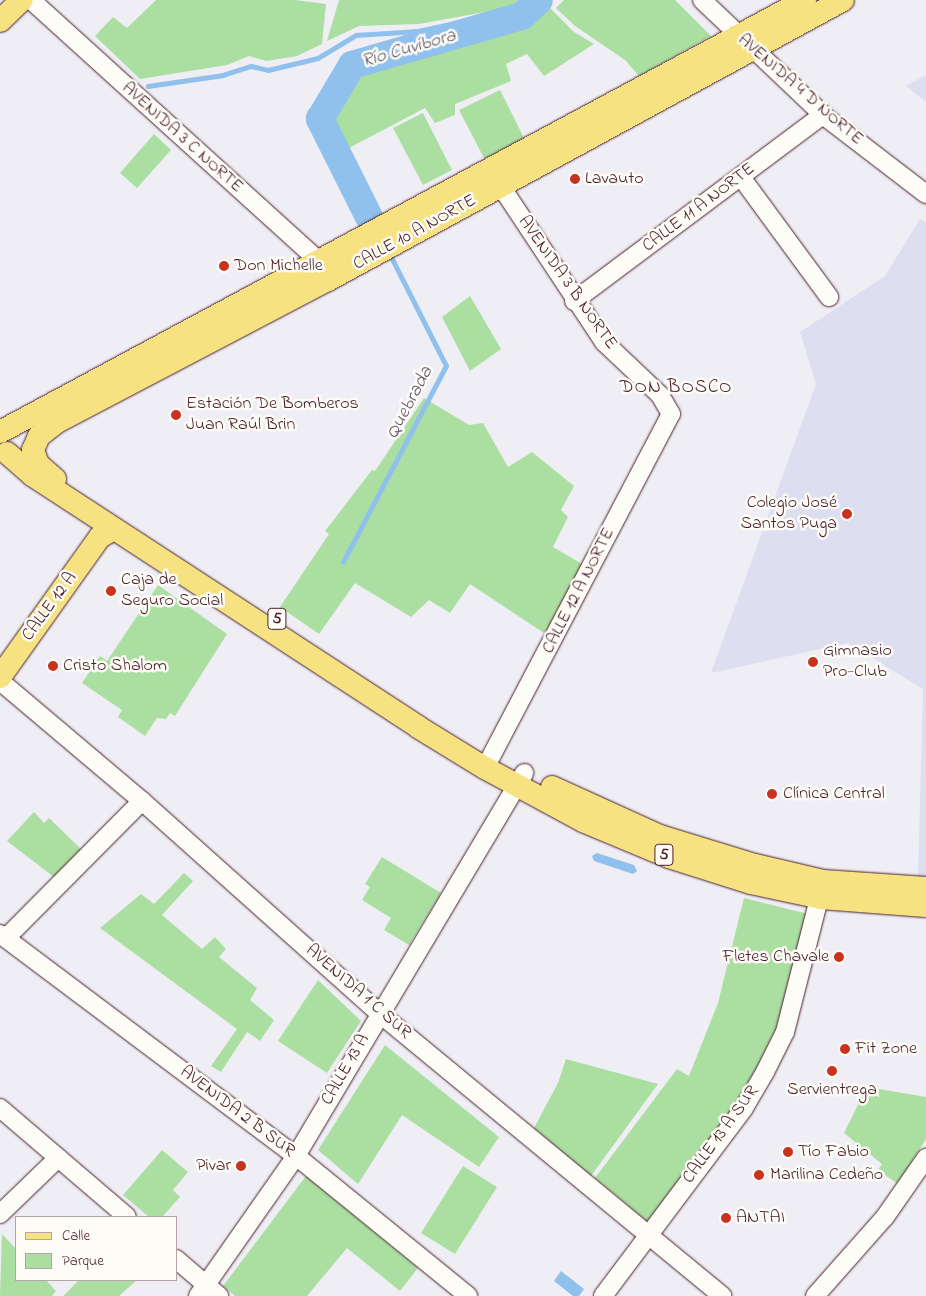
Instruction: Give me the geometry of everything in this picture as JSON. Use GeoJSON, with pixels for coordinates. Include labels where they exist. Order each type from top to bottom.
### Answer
{"type":"FeatureCollection","features":[{"type":"Feature","properties":{"kind":"main road"},"geometry":{"type":"LineString","coordinates":[[0,21],[22,0]]}},
{"type":"Feature","properties":{"kind":"main road","name":"CALLE 10 A NORTE"},"geometry":{"type":"LineString","coordinates":[[745,42],[805,0]]}},
{"type":"Feature","properties":{"kind":"main road","name":"CALLE 10 A NORTE"},"geometry":{"type":"LineString","coordinates":[[60,483],[35,459],[34,444],[39,436],[57,422],[192,341],[745,42],[843,0]]}},
{"type":"Feature","properties":{"kind":"main road","name":"CALLE 10 A NORTE"},"geometry":{"type":"LineString","coordinates":[[2,450],[22,419],[192,341]]}},
{"type":"Feature","properties":{"kind":"main road","name":"5"},"geometry":{"type":"LineString","coordinates":[[2,450],[60,483],[489,762]]}},
{"type":"Feature","properties":{"kind":"main road","name":"5"},"geometry":{"type":"LineString","coordinates":[[2,450],[21,468],[107,533],[489,762],[521,779],[660,836],[822,890],[926,906]]}},
{"type":"Feature","properties":{"kind":"main road","name":"CALLE 12 A"},"geometry":{"type":"LineString","coordinates":[[0,677],[107,533]]}},
{"type":"Feature","properties":{"kind":"main road","name":"5"},"geometry":{"type":"LineString","coordinates":[[822,890],[926,888]]}},
{"type":"Feature","properties":{"kind":"street","name":"AVENIDA 3 C NORTE"},"geometry":{"type":"LineString","coordinates":[[31,0],[323,271]]}},
{"type":"Feature","properties":{"kind":"street","name":"AVENIDA 4 D NORTE"},"geometry":{"type":"LineString","coordinates":[[702,0],[824,115],[926,194]]}},
{"type":"Feature","properties":{"kind":"street","name":"CALLE 11 A NORTE"},"geometry":{"type":"LineString","coordinates":[[574,300],[824,115]]}},
{"type":"Feature","properties":{"kind":"street"},"geometry":{"type":"LineString","coordinates":[[741,177],[829,297]]}},
{"type":"Feature","properties":{"kind":"street","name":"AVENIDA 3 B NORTE"},"geometry":{"type":"LineString","coordinates":[[495,178],[574,300],[604,342],[660,395],[671,414]]}},
{"type":"Feature","properties":{"kind":"street","name":"CALLE 12 A NORTE"},"geometry":{"type":"LineString","coordinates":[[489,762],[671,414]]}},
{"type":"Feature","properties":{"kind":"street","name":"AVENIDA 1 C SUR"},"geometry":{"type":"LineString","coordinates":[[0,681],[142,801],[379,1013],[649,1233],[722,1296]]}},
{"type":"Feature","properties":{"kind":"street","name":"CALLE 13 A"},"geometry":{"type":"LineString","coordinates":[[208,1293],[296,1156],[379,1013],[521,779]]}},
{"type":"Feature","properties":{"kind":"street"},"geometry":{"type":"LineString","coordinates":[[3,936],[142,801]]}},
{"type":"Feature","properties":{"kind":"street","name":"CALLE 13 A SUR"},"geometry":{"type":"LineString","coordinates":[[603,1296],[744,1108],[765,1072],[785,1032],[822,890]]}},
{"type":"Feature","properties":{"kind":"street","name":"AVENIDA 2 B SUR"},"geometry":{"type":"LineString","coordinates":[[3,936],[296,1156],[468,1296]]}},
{"type":"Feature","properties":{"kind":"street"},"geometry":{"type":"LineString","coordinates":[[0,1108],[126,1216]]}},
{"type":"Feature","properties":{"kind":"street"},"geometry":{"type":"LineString","coordinates":[[0,1214],[58,1158]]}},
{"type":"Feature","properties":{"kind":"street"},"geometry":{"type":"LineString","coordinates":[[815,1296],[885,1217],[926,1158]]}},
{"type":"Feature","properties":{"kind":"street"},"geometry":{"type":"LineString","coordinates":[[178,1261],[208,1293]]}},
{"type":"Feature","properties":{"kind":"shaded area"},"geometry":{"type":"Polygon","coordinates":[[[926,75],[926,102],[906,86],[926,75]]]}},
{"type":"Feature","properties":{"kind":"shaded area","name":"Colegio José Santos Puga"},"geometry":{"type":"Polygon","coordinates":[[[920,219],[926,223],[926,879],[918,879],[923,689],[848,643],[711,673],[816,384],[800,332],[885,276],[920,219]]]}},
{"type":"Feature","properties":{"kind":"green space"},"geometry":{"type":"Polygon","coordinates":[[[156,0],[295,0],[326,4],[322,44],[297,56],[266,61],[249,56],[227,65],[140,79],[95,36],[113,17],[127,28],[156,0]]]}},
{"type":"Feature","properties":{"kind":"green space"},"geometry":{"type":"Polygon","coordinates":[[[339,0],[521,0],[513,7],[419,24],[359,26],[327,41],[339,0]]]}},
{"type":"Feature","properties":{"kind":"green space"},"geometry":{"type":"Polygon","coordinates":[[[564,0],[675,0],[711,36],[639,76],[625,60],[575,26],[556,8],[564,0]]]}},
{"type":"Feature","properties":{"kind":"green space"},"geometry":{"type":"Polygon","coordinates":[[[547,5],[574,32],[594,44],[544,76],[527,54],[506,64],[511,81],[455,104],[455,115],[435,123],[425,108],[347,149],[331,118],[359,71],[527,22],[547,5]]]}},
{"type":"Feature","properties":{"kind":"green space"},"geometry":{"type":"Polygon","coordinates":[[[500,90],[525,140],[485,160],[459,110],[500,90]]]}},
{"type":"Feature","properties":{"kind":"green space"},"geometry":{"type":"Polygon","coordinates":[[[423,113],[452,170],[423,185],[393,128],[423,113]]]}},
{"type":"Feature","properties":{"kind":"green space"},"geometry":{"type":"Polygon","coordinates":[[[154,134],[171,150],[137,188],[120,173],[154,134]]]}},
{"type":"Feature","properties":{"kind":"green space"},"geometry":{"type":"Polygon","coordinates":[[[470,296],[501,349],[470,371],[442,317],[470,296]]]}},
{"type":"Feature","properties":{"kind":"green space"},"geometry":{"type":"Polygon","coordinates":[[[424,398],[469,425],[483,423],[508,467],[532,452],[574,486],[561,510],[568,517],[553,547],[589,568],[544,633],[470,584],[450,613],[429,600],[411,617],[355,583],[319,634],[280,607],[329,534],[325,531],[372,470],[375,471],[424,398]]]}},
{"type":"Feature","properties":{"kind":"green space"},"geometry":{"type":"Polygon","coordinates":[[[158,585],[227,634],[175,716],[170,713],[166,719],[157,718],[145,736],[118,717],[122,710],[82,683],[100,656],[107,661],[158,585]]]}},
{"type":"Feature","properties":{"kind":"green space"},"geometry":{"type":"Polygon","coordinates":[[[34,812],[44,823],[49,818],[82,850],[54,877],[7,841],[34,812]]]}},
{"type":"Feature","properties":{"kind":"green space"},"geometry":{"type":"Polygon","coordinates":[[[382,857],[441,893],[409,945],[384,930],[391,918],[362,900],[370,887],[365,884],[382,857]]]}},
{"type":"Feature","properties":{"kind":"green space"},"geometry":{"type":"Polygon","coordinates":[[[184,873],[193,881],[162,915],[202,949],[215,937],[226,949],[219,957],[257,988],[250,1000],[274,1020],[260,1041],[247,1032],[221,1072],[211,1066],[237,1029],[100,928],[141,894],[154,904],[184,873]]]}},
{"type":"Feature","properties":{"kind":"green space"},"geometry":{"type":"Polygon","coordinates":[[[744,898],[812,915],[778,1032],[739,1104],[648,1222],[595,1178],[677,1069],[689,1076],[718,1003],[744,898]]]}},
{"type":"Feature","properties":{"kind":"green space"},"geometry":{"type":"Polygon","coordinates":[[[318,980],[361,1021],[327,1073],[278,1041],[318,980]]]}},
{"type":"Feature","properties":{"kind":"green space"},"geometry":{"type":"Polygon","coordinates":[[[385,1045],[499,1137],[479,1167],[402,1115],[358,1184],[318,1150],[385,1045]]]}},
{"type":"Feature","properties":{"kind":"green space"},"geometry":{"type":"Polygon","coordinates":[[[566,1059],[658,1084],[591,1176],[534,1128],[558,1083],[566,1059]]]}},
{"type":"Feature","properties":{"kind":"green space"},"geometry":{"type":"Polygon","coordinates":[[[867,1087],[926,1097],[926,1139],[898,1184],[878,1170],[882,1164],[844,1133],[867,1087]]]}},
{"type":"Feature","properties":{"kind":"green space"},"geometry":{"type":"Polygon","coordinates":[[[162,1150],[188,1172],[173,1190],[180,1197],[163,1216],[148,1216],[123,1195],[162,1150]]]}},
{"type":"Feature","properties":{"kind":"green space"},"geometry":{"type":"Polygon","coordinates":[[[463,1166],[497,1187],[455,1254],[421,1233],[463,1166]]]}},
{"type":"Feature","properties":{"kind":"green space"},"geometry":{"type":"Polygon","coordinates":[[[306,1176],[418,1268],[400,1291],[347,1248],[307,1296],[235,1296],[223,1286],[306,1176]]]}},
{"type":"Feature","properties":{"kind":"green space"},"geometry":{"type":"Polygon","coordinates":[[[2,1234],[15,1248],[15,1281],[47,1281],[56,1291],[52,1296],[0,1296],[2,1234]]]}},
{"type":"Feature","properties":{"kind":"green space"},"geometry":{"type":"Polygon","coordinates":[[[78,1281],[136,1281],[119,1296],[63,1296],[78,1281]]]}},
{"type":"Feature","properties":{"kind":"water"},"geometry":{"type":"Polygon","coordinates":[[[597,853],[634,865],[637,871],[633,874],[594,861],[592,856],[597,853]]]}},
{"type":"Feature","properties":{"kind":"water"},"geometry":{"type":"Polygon","coordinates":[[[561,1271],[584,1289],[579,1296],[573,1296],[554,1281],[561,1271]]]}},
{"type":"Feature","properties":{"kind":"waterway","name":"Río Cuvíbora"},"geometry":{"type":"LineString","coordinates":[[369,217],[320,119],[352,65],[522,16],[539,0]]}},
{"type":"Feature","properties":{"kind":"waterway"},"geometry":{"type":"LineString","coordinates":[[148,86],[223,75],[251,66],[268,70],[318,58],[356,35],[418,31],[450,24],[522,16]]}},
{"type":"Feature","properties":{"kind":"waterway","name":"Quebrada"},"geometry":{"type":"LineString","coordinates":[[343,562],[446,366],[391,257]]}},
{"type":"Feature","properties":{"kind":"place","name":"Lavauto"},"geometry":{"type":"Point","coordinates":[575,179]}},
{"type":"Feature","properties":{"kind":"place","name":"Don Michelle"},"geometry":{"type":"Point","coordinates":[224,266]}},
{"type":"Feature","properties":{"kind":"place","name":"Estación De Bomberos Juan Raúl Brin"},"geometry":{"type":"Point","coordinates":[176,415]}},
{"type":"Feature","properties":{"kind":"place","name":"Colegio José Santos Puga"},"geometry":{"type":"Point","coordinates":[847,514]}},
{"type":"Feature","properties":{"kind":"place","name":"Caja de Seguro Social"},"geometry":{"type":"Point","coordinates":[111,591]}},
{"type":"Feature","properties":{"kind":"place","name":"Gimnasio Pro-Club"},"geometry":{"type":"Point","coordinates":[813,662]}},
{"type":"Feature","properties":{"kind":"place","name":"Cristo Shalom"},"geometry":{"type":"Point","coordinates":[53,666]}},
{"type":"Feature","properties":{"kind":"place","name":"Clínica Central"},"geometry":{"type":"Point","coordinates":[772,794]}},
{"type":"Feature","properties":{"kind":"place","name":"Fletes Chavale"},"geometry":{"type":"Point","coordinates":[839,957]}},
{"type":"Feature","properties":{"kind":"place","name":"Fit Zone"},"geometry":{"type":"Point","coordinates":[845,1049]}},
{"type":"Feature","properties":{"kind":"place","name":"Servientrega"},"geometry":{"type":"Point","coordinates":[832,1071]}},
{"type":"Feature","properties":{"kind":"place","name":"Tío Fabio"},"geometry":{"type":"Point","coordinates":[788,1152]}},
{"type":"Feature","properties":{"kind":"place","name":"Pivar"},"geometry":{"type":"Point","coordinates":[241,1166]}},
{"type":"Feature","properties":{"kind":"place","name":"Marilina Cedeño"},"geometry":{"type":"Point","coordinates":[759,1175]}},
{"type":"Feature","properties":{"kind":"place","name":"ANTAI"},"geometry":{"type":"Point","coordinates":[726,1218]}},
{"type":"Feature","properties":{"kind":"district","name":"DON BOSCO"},"geometry":{"type":"Point","coordinates":[676,388]}}]}
